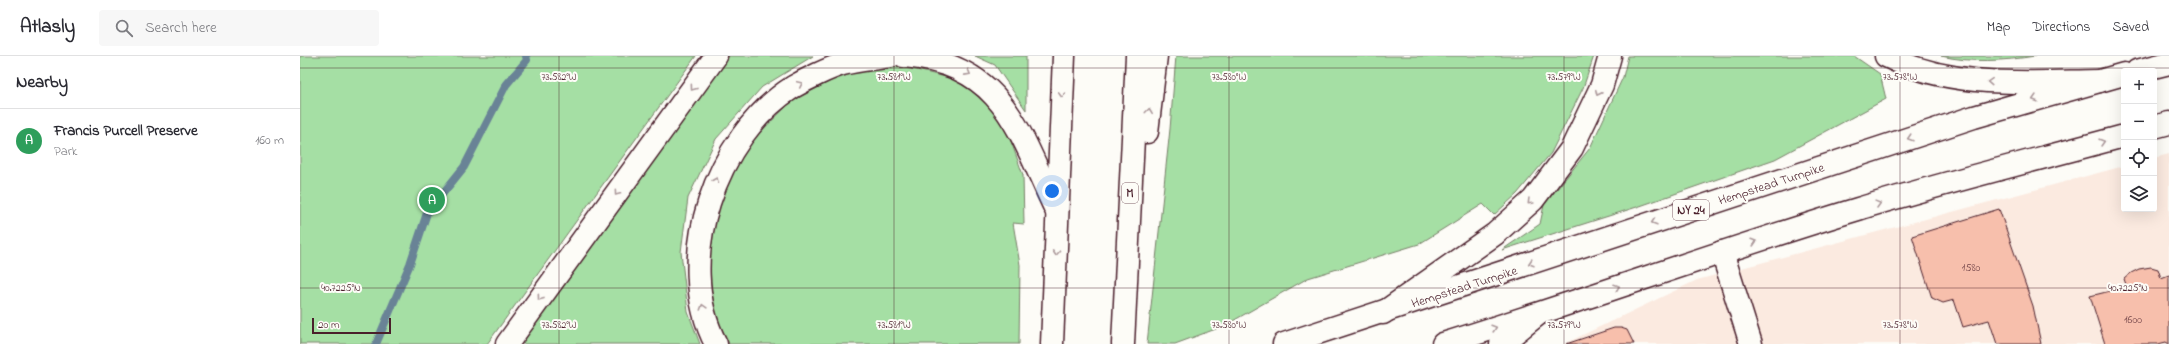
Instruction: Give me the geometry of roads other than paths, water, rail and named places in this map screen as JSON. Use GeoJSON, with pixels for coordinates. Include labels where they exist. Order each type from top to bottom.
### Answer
{"type":"FeatureCollection","features":[{"type":"Feature","properties":{"kind":"main road"},"geometry":{"type":"LineString","coordinates":[[507,344],[716,56]]}},
{"type":"Feature","properties":{"kind":"main road"},"geometry":{"type":"LineString","coordinates":[[716,344],[701,301],[698,256],[709,197],[724,163],[754,120],[793,87],[842,64],[890,56]]}},
{"type":"Feature","properties":{"kind":"main road"},"geometry":{"type":"LineString","coordinates":[[904,56],[929,58],[950,64],[973,76],[994,93],[1016,124],[1058,214]]}},
{"type":"Feature","properties":{"kind":"main road"},"geometry":{"type":"LineString","coordinates":[[1052,344],[1064,56]]}},
{"type":"Feature","properties":{"kind":"main road","name":"M"},"geometry":{"type":"LineString","coordinates":[[1123,337],[1137,56]]}},
{"type":"Feature","properties":{"kind":"main road"},"geometry":{"type":"LineString","coordinates":[[1123,337],[1156,56]]}},
{"type":"Feature","properties":{"kind":"main road"},"geometry":{"type":"LineString","coordinates":[[1383,313],[1495,234],[1533,200],[1572,148],[1602,85],[1610,56]]}},
{"type":"Feature","properties":{"kind":"main road"},"geometry":{"type":"LineString","coordinates":[[1886,56],[1922,71],[1976,81],[2099,81]]}},
{"type":"Feature","properties":{"kind":"main road"},"geometry":{"type":"LineString","coordinates":[[2149,68],[2169,63]]}},
{"type":"Feature","properties":{"kind":"main road","name":"Hempstead Turnpike"},"geometry":{"type":"LineString","coordinates":[[1284,344],[1383,313],[1974,117],[2121,75]]}},
{"type":"Feature","properties":{"kind":"main road"},"geometry":{"type":"LineString","coordinates":[[2157,126],[2169,123]]}},
{"type":"Feature","properties":{"kind":"main road"},"geometry":{"type":"LineString","coordinates":[[1443,344],[1537,315],[1722,252],[1860,209],[2121,137]]}},
{"type":"Feature","properties":{"kind":"main road"},"geometry":{"type":"LineString","coordinates":[[1722,252],[1751,344]]}},
{"type":"Feature","properties":{"kind":"main road"},"geometry":{"type":"LineString","coordinates":[[1501,344],[1537,315]]}},
{"type":"Feature","properties":{"kind":"waterway"},"geometry":{"type":"LineString","coordinates":[[376,344],[410,264],[427,213],[464,167],[506,85],[527,60],[526,56]]}},
{"type":"Feature","properties":{"kind":"place","name":"Francis Purcell Preserve"},"geometry":{"type":"Point","coordinates":[432,200]}}]}
